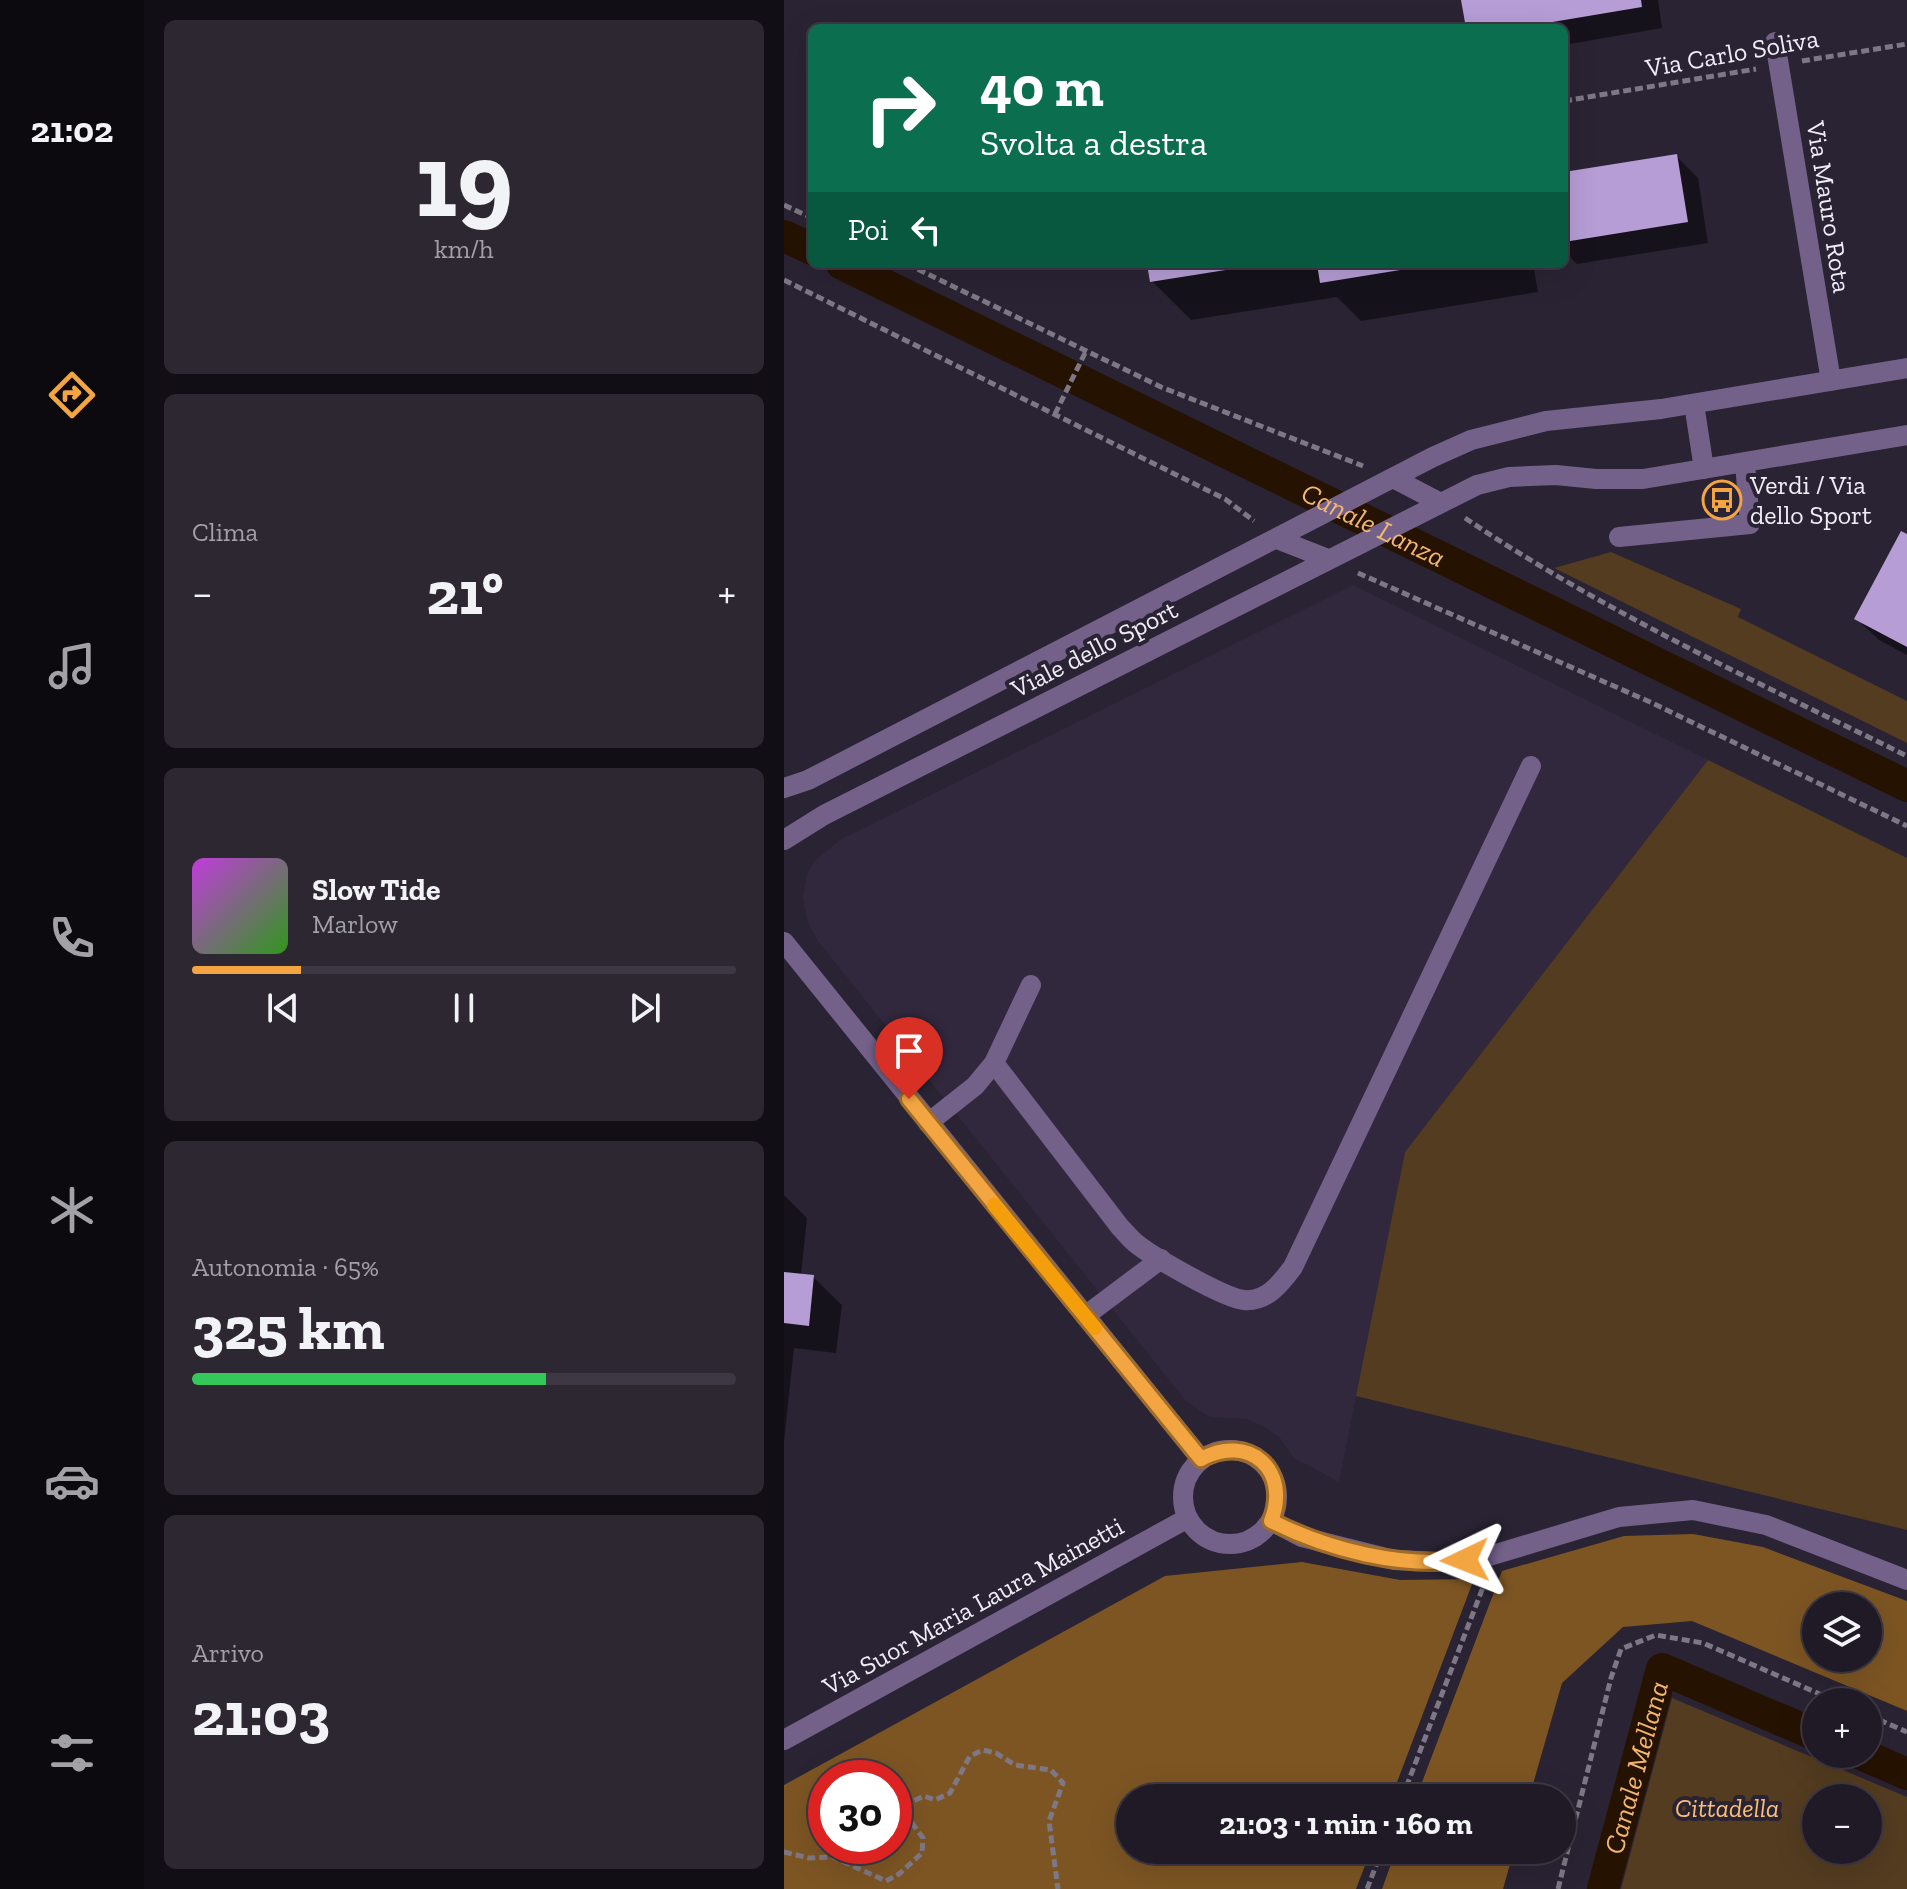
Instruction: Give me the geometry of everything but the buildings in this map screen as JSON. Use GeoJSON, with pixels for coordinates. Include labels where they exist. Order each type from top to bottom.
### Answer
{"type":"FeatureCollection","features":[{"type":"Feature","properties":{"kind":"street","name":"Via Mauro Rota"},"geometry":{"type":"LineString","coordinates":[[1775,42],[1831,381]]}},
{"type":"Feature","properties":{"kind":"street","name":"Viale dello Sport"},"geometry":{"type":"LineString","coordinates":[[784,788],[808,780],[1471,440],[1546,421],[1694,404],[1907,368]]}},
{"type":"Feature","properties":{"kind":"street"},"geometry":{"type":"LineString","coordinates":[[1694,404],[1704,469]]}},
{"type":"Feature","properties":{"kind":"street","name":"Viale dello Sport"},"geometry":{"type":"LineString","coordinates":[[784,840],[824,815],[1434,504],[1477,485],[1509,477],[1556,475],[1643,479],[1907,435]]}},
{"type":"Feature","properties":{"kind":"street"},"geometry":{"type":"LineString","coordinates":[[1619,537],[1750,524],[1745,463]]}},
{"type":"Feature","properties":{"kind":"street"},"geometry":{"type":"LineString","coordinates":[[1388,480],[1434,504]]}},
{"type":"Feature","properties":{"kind":"street"},"geometry":{"type":"LineString","coordinates":[[1277,539],[1334,556]]}},
{"type":"Feature","properties":{"kind":"street"},"geometry":{"type":"LineString","coordinates":[[994,1063],[1120,1227],[1137,1244],[1242,1300],[1259,1298],[1279,1287],[1293,1267],[1531,766]]}},
{"type":"Feature","properties":{"kind":"street"},"geometry":{"type":"LineString","coordinates":[[784,942],[1201,1459]]}},
{"type":"Feature","properties":{"kind":"street"},"geometry":{"type":"LineString","coordinates":[[928,1123],[975,1086],[994,1063],[1031,985]]}},
{"type":"Feature","properties":{"kind":"street"},"geometry":{"type":"LineString","coordinates":[[1085,1316],[1161,1259]]}},
{"type":"Feature","properties":{"kind":"street"},"geometry":{"type":"LineString","coordinates":[[1232,1449],[1248,1452],[1262,1461],[1272,1473],[1277,1489],[1277,1505],[1271,1521],[1262,1532],[1236,1544],[1222,1543],[1196,1530],[1183,1503],[1184,1486],[1190,1471],[1201,1459],[1215,1451],[1232,1449]]}},
{"type":"Feature","properties":{"kind":"street"},"geometry":{"type":"LineString","coordinates":[[1271,1521],[1302,1537],[1394,1560],[1444,1562],[1486,1557],[1619,1517],[1693,1510],[1766,1525],[1907,1580]]}},
{"type":"Feature","properties":{"kind":"street","name":"Via Suor Maria Laura Mainetti"},"geometry":{"type":"LineString","coordinates":[[784,1740],[1188,1518]]}},
{"type":"Feature","properties":{"kind":"path","name":"Via Carlo Soliva"},"geometry":{"type":"LineString","coordinates":[[1568,100],[1907,44]]}},
{"type":"Feature","properties":{"kind":"path"},"geometry":{"type":"LineString","coordinates":[[784,205],[808,216]]}},
{"type":"Feature","properties":{"kind":"path"},"geometry":{"type":"LineString","coordinates":[[915,268],[1161,387],[1388,480]]}},
{"type":"Feature","properties":{"kind":"path"},"geometry":{"type":"LineString","coordinates":[[784,280],[1225,499],[1277,539]]}},
{"type":"Feature","properties":{"kind":"path"},"geometry":{"type":"LineString","coordinates":[[1055,415],[1086,351]]}},
{"type":"Feature","properties":{"kind":"path"},"geometry":{"type":"LineString","coordinates":[[1434,504],[1663,636],[1907,756]]}},
{"type":"Feature","properties":{"kind":"path"},"geometry":{"type":"LineString","coordinates":[[1334,556],[1650,702],[1907,826]]}},
{"type":"Feature","properties":{"kind":"path"},"geometry":{"type":"LineString","coordinates":[[1407,1784],[1486,1579],[1486,1557]]}},
{"type":"Feature","properties":{"kind":"path"},"geometry":{"type":"LineString","coordinates":[[1558,1889],[1621,1649],[1656,1635],[1703,1643],[1806,1688]]}},
{"type":"Feature","properties":{"kind":"path"},"geometry":{"type":"LineString","coordinates":[[1882,1721],[1907,1732]]}},
{"type":"Feature","properties":{"kind":"path"},"geometry":{"type":"LineString","coordinates":[[784,1852],[809,1858],[833,1857],[886,1881],[899,1874],[922,1853],[923,1838],[905,1813],[911,1802],[924,1796],[935,1800],[950,1793],[970,1756],[983,1750],[996,1753],[1015,1765],[1051,1770],[1063,1783],[1049,1821],[1058,1889]]}},
{"type":"Feature","properties":{"kind":"path"},"geometry":{"type":"LineString","coordinates":[[1367,1889],[1377,1864]]}},
{"type":"Feature","properties":{"kind":"shaded area"},"geometry":{"type":"Polygon","coordinates":[[[1353,585],[1708,760],[1405,1152],[1339,1482],[1294,1458],[1280,1438],[1265,1427],[1246,1419],[1210,1417],[1186,1401],[818,941],[808,923],[803,898],[807,874],[816,860],[840,840],[1353,585]]]}},
{"type":"Feature","properties":{"kind":"shaded area"},"geometry":{"type":"Polygon","coordinates":[[[1693,1534],[1763,1547],[1907,1601],[1907,1711],[1882,1701],[1882,1688],[1852,1688],[1814,1672],[1882,1672],[1882,1592],[1802,1592],[1802,1667],[1692,1621],[1623,1627],[1562,1683],[1533,1784],[1421,1784],[1502,1571],[1624,1536],[1693,1534]]]}},
{"type":"Feature","properties":{"kind":"shaded area"},"geometry":{"type":"Polygon","coordinates":[[[1302,1562],[1400,1580],[1474,1579],[1396,1784],[1116,1784],[1116,1864],[1366,1864],[1356,1889],[784,1889],[784,1785],[808,1772],[808,1864],[912,1864],[912,1760],[830,1760],[1165,1576],[1302,1562]]]}},
{"type":"Feature","properties":{"kind":"shaded area"},"geometry":{"type":"Polygon","coordinates":[[[1391,1864],[1510,1864],[1503,1889],[1382,1889],[1391,1864]]]}},
{"type":"Feature","properties":{"kind":"green space"},"geometry":{"type":"Polygon","coordinates":[[[1611,552],[1741,609],[1738,617],[1907,701],[1907,743],[1554,568],[1611,552]]]}},
{"type":"Feature","properties":{"kind":"green space"},"geometry":{"type":"Polygon","coordinates":[[[1708,760],[1907,858],[1907,1530],[1356,1396],[1405,1152],[1708,760]]]}},
{"type":"Feature","properties":{"kind":"green space","name":"Cittadella"},"geometry":{"type":"Polygon","coordinates":[[[1672,1698],[1802,1753],[1802,1768],[1838,1768],[1876,1784],[1802,1784],[1802,1864],[1882,1864],[1882,1786],[1907,1797],[1907,1889],[1621,1889],[1672,1698]]]}},
{"type":"Feature","properties":{"kind":"waterway","name":"Canale Lanza"},"geometry":{"type":"LineString","coordinates":[[784,236],[808,247]]}},
{"type":"Feature","properties":{"kind":"waterway","name":"Canale Lanza"},"geometry":{"type":"LineString","coordinates":[[850,268],[1907,786]]}},
{"type":"Feature","properties":{"kind":"waterway","name":"Canale Mellana"},"geometry":{"type":"LineString","coordinates":[[1603,1889],[1662,1669],[1802,1729]]}},
{"type":"Feature","properties":{"kind":"waterway","name":"Canale Mellana"},"geometry":{"type":"LineString","coordinates":[[1882,1763],[1907,1774]]}},
{"type":"Feature","properties":{"kind":"slow traffic"},"geometry":{"type":"LineString","coordinates":[[994,1205],[1095,1328]]}},
{"type":"Feature","properties":{"kind":"place","name":"Verdi / Via dello Sport"},"geometry":{"type":"Point","coordinates":[1722,500]}},
{"type":"Feature","properties":{"kind":"route"},"geometry":{"type":"LineString","coordinates":[[909,1099],[1201,1459],[1215,1451],[1232,1449],[1248,1452],[1262,1461],[1272,1473],[1277,1489],[1277,1505],[1271,1521],[1302,1537],[1394,1560],[1465,1560]]}}]}
